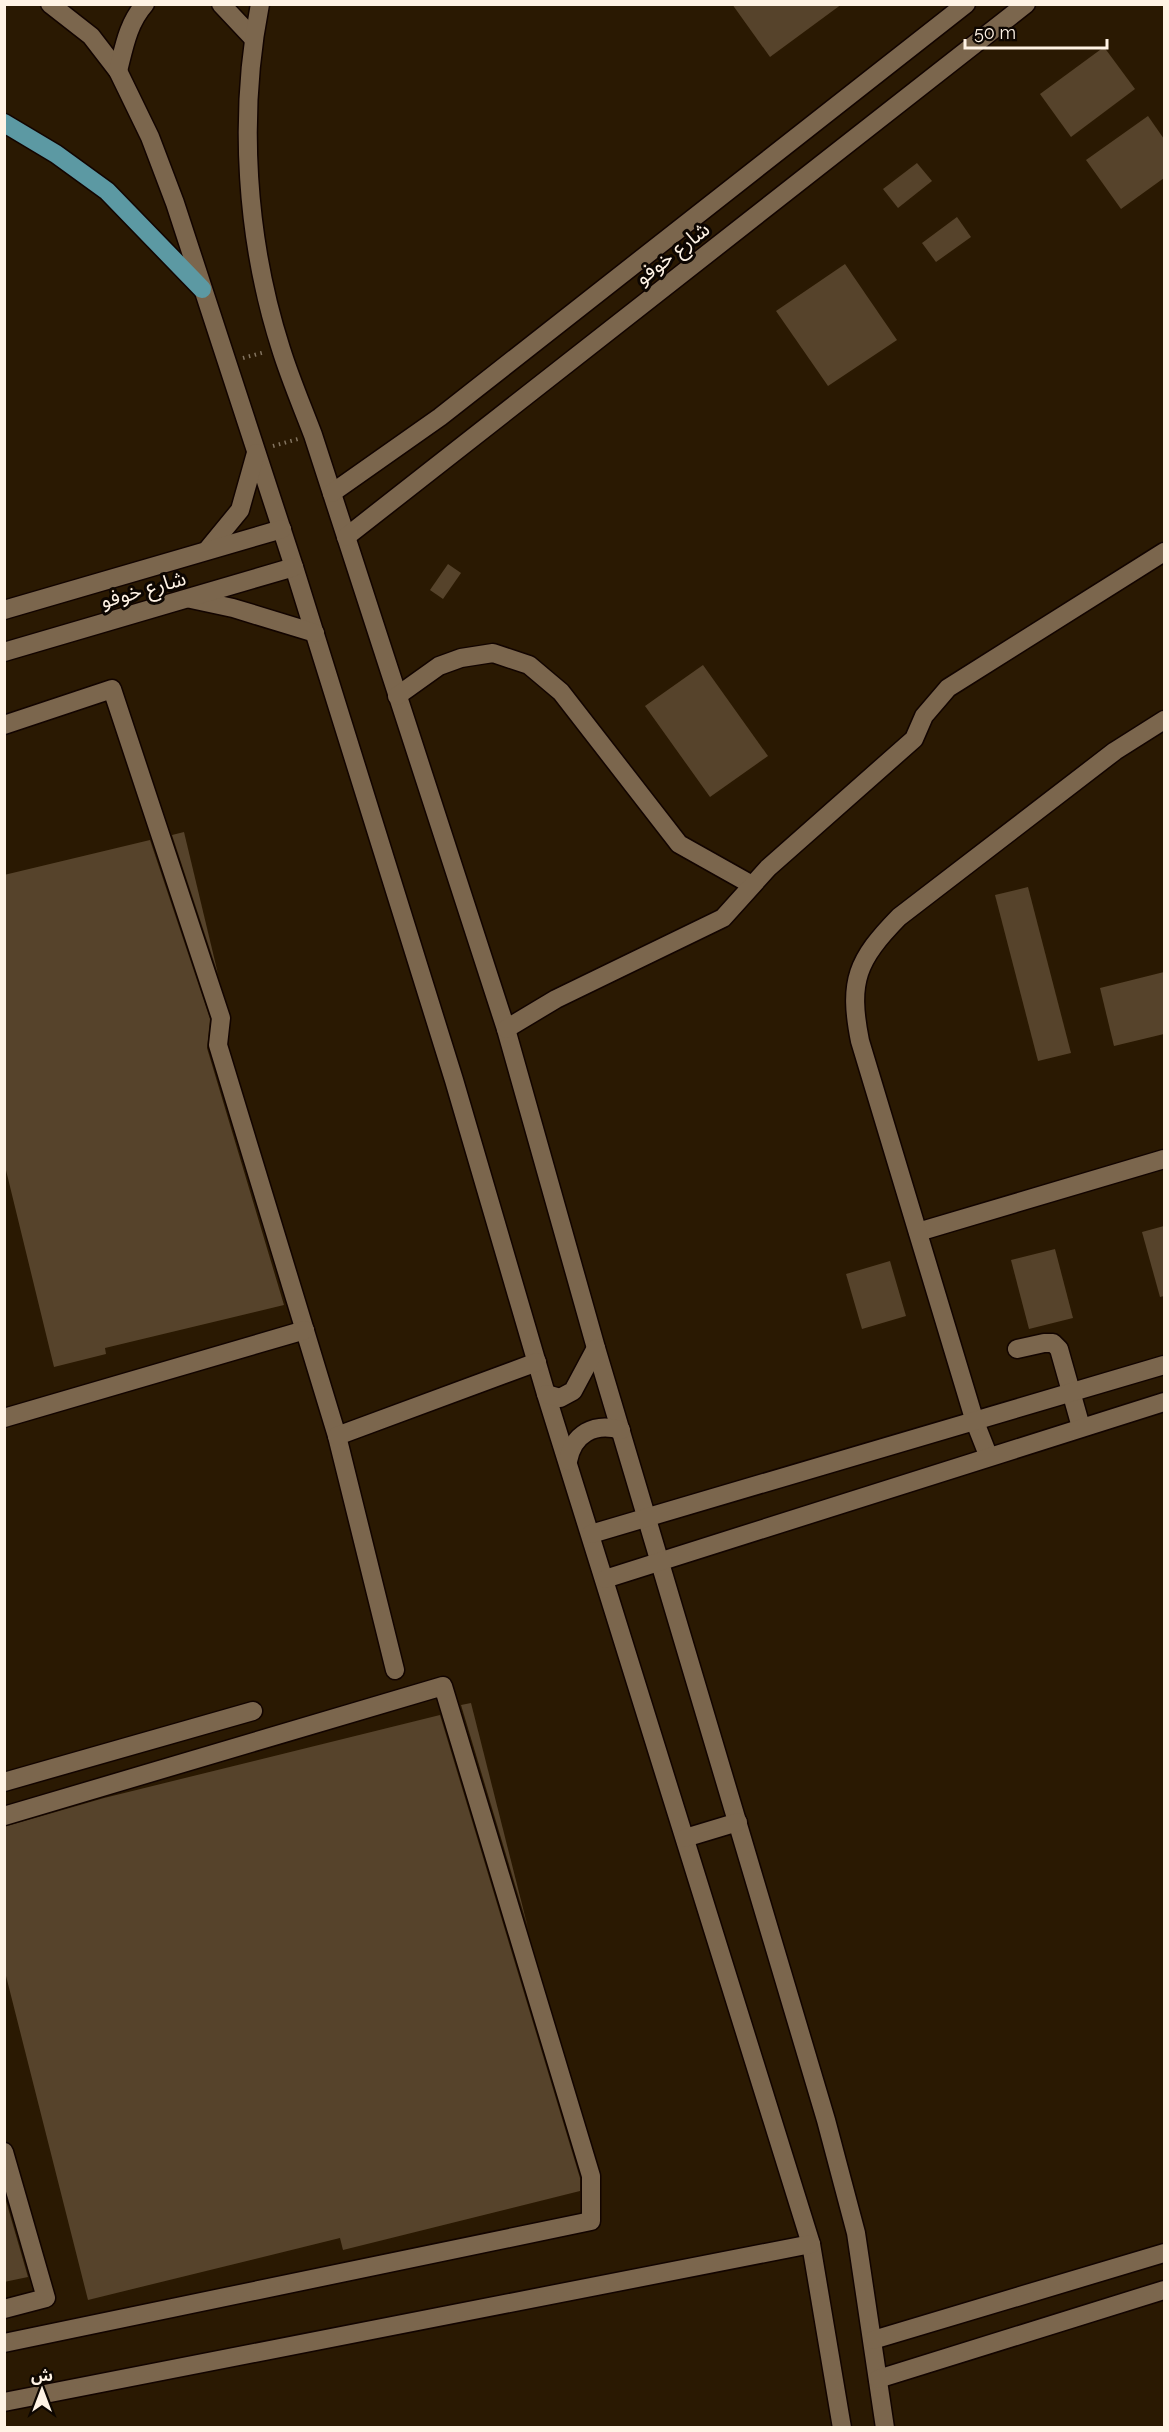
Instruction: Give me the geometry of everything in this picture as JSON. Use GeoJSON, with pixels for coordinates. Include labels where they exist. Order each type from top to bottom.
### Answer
{"type":"FeatureCollection","features":[{"type":"Feature","properties":{"kind":"main road"},"geometry":{"type":"LineString","coordinates":[[4,123],[56,154],[107,191],[202,289]]}},
{"type":"Feature","properties":{"kind":"street"},"geometry":{"type":"LineString","coordinates":[[50,4],[91,36],[118,71],[150,137],[175,203],[225,362],[282,529],[454,1080],[546,1394],[810,2244],[842,2427]]}},
{"type":"Feature","properties":{"kind":"street"},"geometry":{"type":"LineString","coordinates":[[118,71],[135,15],[146,4]]}},
{"type":"Feature","properties":{"kind":"street"},"geometry":{"type":"LineString","coordinates":[[221,4],[253,38]]}},
{"type":"Feature","properties":{"kind":"street"},"geometry":{"type":"LineString","coordinates":[[260,4],[253,38],[248,112],[249,176],[261,264],[280,348],[313,435],[506,1029],[596,1348],[829,2131],[856,2233],[885,2427]]}},
{"type":"Feature","properties":{"kind":"street","name":"شارع خوفو"},"geometry":{"type":"LineString","coordinates":[[332,494],[440,417],[966,4]]}},
{"type":"Feature","properties":{"kind":"street","name":"شارع خوفو"},"geometry":{"type":"LineString","coordinates":[[346,537],[1026,4]]}},
{"type":"Feature","properties":{"kind":"street"},"geometry":{"type":"LineString","coordinates":[[207,550],[240,510],[256,451]]}},
{"type":"Feature","properties":{"kind":"street","name":"شارع خوفو"},"geometry":{"type":"LineString","coordinates":[[4,610],[282,529]]}},
{"type":"Feature","properties":{"kind":"street"},"geometry":{"type":"LineString","coordinates":[[506,1029],[556,999],[723,918],[768,868],[914,739],[924,716],[948,688],[1164,552]]}},
{"type":"Feature","properties":{"kind":"street","name":"شارع خوفو"},"geometry":{"type":"LineString","coordinates":[[4,652],[294,567]]}},
{"type":"Feature","properties":{"kind":"street"},"geometry":{"type":"LineString","coordinates":[[189,599],[233,608],[315,633]]}},
{"type":"Feature","properties":{"kind":"street"},"geometry":{"type":"LineString","coordinates":[[397,696],[439,666],[460,658],[493,653],[530,665],[561,692],[679,844],[753,885]]}},
{"type":"Feature","properties":{"kind":"street"},"geometry":{"type":"LineString","coordinates":[[4,725],[112,689],[221,1018],[218,1045],[337,1436],[395,1670]]}},
{"type":"Feature","properties":{"kind":"street"},"geometry":{"type":"LineString","coordinates":[[988,1455],[975,1422],[860,1041],[853,1006],[859,972],[875,942],[899,917],[1115,751],[1164,720]]}},
{"type":"Feature","properties":{"kind":"street"},"geometry":{"type":"LineString","coordinates":[[918,1232],[1164,1160]]}},
{"type":"Feature","properties":{"kind":"street"},"geometry":{"type":"LineString","coordinates":[[4,1418],[305,1330]]}},
{"type":"Feature","properties":{"kind":"street"},"geometry":{"type":"LineString","coordinates":[[1017,1349],[1044,1343],[1053,1343],[1059,1349],[1081,1427]]}},
{"type":"Feature","properties":{"kind":"street"},"geometry":{"type":"LineString","coordinates":[[546,1394],[560,1398],[573,1391],[596,1348]]}},
{"type":"Feature","properties":{"kind":"street"},"geometry":{"type":"LineString","coordinates":[[337,1436],[537,1362]]}},
{"type":"Feature","properties":{"kind":"street"},"geometry":{"type":"LineString","coordinates":[[591,1534],[1164,1365]]}},
{"type":"Feature","properties":{"kind":"street"},"geometry":{"type":"LineString","coordinates":[[605,1579],[988,1455],[1164,1402]]}},
{"type":"Feature","properties":{"kind":"street"},"geometry":{"type":"LineString","coordinates":[[567,1461],[570,1451],[582,1435],[601,1427],[621,1430]]}},
{"type":"Feature","properties":{"kind":"street"},"geometry":{"type":"LineString","coordinates":[[4,1816],[443,1686],[591,2176],[591,2221],[4,2343]]}},
{"type":"Feature","properties":{"kind":"street"},"geometry":{"type":"LineString","coordinates":[[4,1782],[253,1711]]}},
{"type":"Feature","properties":{"kind":"street"},"geometry":{"type":"LineString","coordinates":[[685,1838],[738,1822]]}},
{"type":"Feature","properties":{"kind":"street"},"geometry":{"type":"LineString","coordinates":[[4,2152],[46,2298],[4,2309]]}},
{"type":"Feature","properties":{"kind":"street"},"geometry":{"type":"LineString","coordinates":[[4,2402],[810,2244]]}},
{"type":"Feature","properties":{"kind":"street"},"geometry":{"type":"LineString","coordinates":[[873,2340],[1164,2253]]}},
{"type":"Feature","properties":{"kind":"street"},"geometry":{"type":"LineString","coordinates":[[878,2379],[1164,2290]]}},
{"type":"Feature","properties":{"kind":"path"},"geometry":{"type":"LineString","coordinates":[[225,362],[280,348]]}},
{"type":"Feature","properties":{"kind":"path"},"geometry":{"type":"LineString","coordinates":[[256,451],[313,435]]}},
{"type":"Feature","properties":{"kind":"building"},"geometry":{"type":"Polygon","coordinates":[[[732,4],[842,4],[770,57],[732,4]]]}},
{"type":"Feature","properties":{"kind":"building"},"geometry":{"type":"Polygon","coordinates":[[[1104,47],[1135,89],[1071,137],[1040,94],[1104,47]]]}},
{"type":"Feature","properties":{"kind":"building"},"geometry":{"type":"Polygon","coordinates":[[[1148,116],[1164,139],[1164,178],[1121,209],[1086,160],[1148,116]]]}},
{"type":"Feature","properties":{"kind":"building"},"geometry":{"type":"Polygon","coordinates":[[[917,163],[932,181],[898,208],[883,189],[917,163]]]}},
{"type":"Feature","properties":{"kind":"building"},"geometry":{"type":"Polygon","coordinates":[[[957,217],[971,237],[936,262],[922,243],[957,217]]]}},
{"type":"Feature","properties":{"kind":"building"},"geometry":{"type":"Polygon","coordinates":[[[845,264],[897,340],[828,386],[776,311],[845,264]]]}},
{"type":"Feature","properties":{"kind":"building"},"geometry":{"type":"Polygon","coordinates":[[[448,564],[461,573],[443,599],[430,590],[448,564]]]}},
{"type":"Feature","properties":{"kind":"building"},"geometry":{"type":"Polygon","coordinates":[[[703,665],[768,756],[710,797],[645,706],[703,665]]]}},
{"type":"Feature","properties":{"kind":"building"},"geometry":{"type":"Polygon","coordinates":[[[184,832],[218,974],[172,835],[184,832]]]}},
{"type":"Feature","properties":{"kind":"building"},"geometry":{"type":"Polygon","coordinates":[[[150,840],[210,1019],[207,1048],[284,1305],[105,1348],[106,1354],[54,1367],[4,1162],[4,875],[150,840]]]}},
{"type":"Feature","properties":{"kind":"building"},"geometry":{"type":"Polygon","coordinates":[[[1028,887],[1071,1053],[1038,1061],[995,895],[1028,887]]]}},
{"type":"Feature","properties":{"kind":"building"},"geometry":{"type":"Polygon","coordinates":[[[1164,972],[1164,1034],[1114,1046],[1100,988],[1164,972]]]}},
{"type":"Feature","properties":{"kind":"building"},"geometry":{"type":"Polygon","coordinates":[[[1164,1226],[1164,1296],[1160,1297],[1142,1232],[1164,1226]]]}},
{"type":"Feature","properties":{"kind":"building"},"geometry":{"type":"Polygon","coordinates":[[[1055,1249],[1073,1318],[1029,1329],[1011,1260],[1055,1249]]]}},
{"type":"Feature","properties":{"kind":"building"},"geometry":{"type":"Polygon","coordinates":[[[890,1261],[906,1316],[862,1329],[846,1274],[890,1261]]]}},
{"type":"Feature","properties":{"kind":"building"},"geometry":{"type":"Polygon","coordinates":[[[471,1703],[528,1928],[461,1705],[471,1703]]]}},
{"type":"Feature","properties":{"kind":"building"},"geometry":{"type":"Polygon","coordinates":[[[440,1715],[580,2178],[580,2191],[343,2250],[340,2238],[88,2300],[4,1968],[4,1827],[104,1798],[440,1715]]]}},
{"type":"Feature","properties":{"kind":"building"},"geometry":{"type":"Polygon","coordinates":[[[4,2194],[28,2277],[4,2282],[4,2194]]]}}]}
